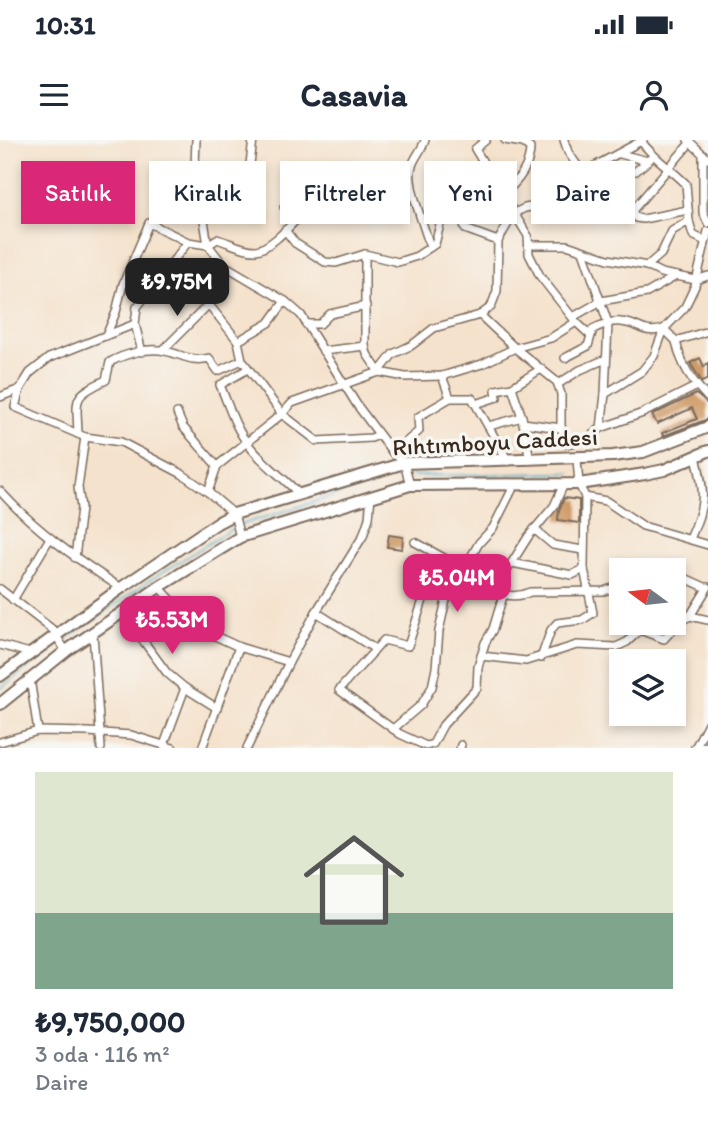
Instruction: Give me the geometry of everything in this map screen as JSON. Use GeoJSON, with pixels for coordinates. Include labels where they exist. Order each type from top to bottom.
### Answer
{"type":"FeatureCollection","features":[{"type":"Feature","properties":{"kind":"street"},"geometry":{"type":"LineString","coordinates":[[195,161],[197,140]]}},
{"type":"Feature","properties":{"kind":"street"},"geometry":{"type":"LineString","coordinates":[[250,161],[253,140]]}},
{"type":"Feature","properties":{"kind":"street"},"geometry":{"type":"LineString","coordinates":[[425,140],[423,149],[413,161],[411,184],[430,247]]}},
{"type":"Feature","properties":{"kind":"street"},"geometry":{"type":"LineString","coordinates":[[482,161],[475,149],[486,140]]}},
{"type":"Feature","properties":{"kind":"street"},"geometry":{"type":"LineString","coordinates":[[505,140],[523,143],[530,148],[517,183]]}},
{"type":"Feature","properties":{"kind":"street"},"geometry":{"type":"LineString","coordinates":[[564,140],[574,161]]}},
{"type":"Feature","properties":{"kind":"street"},"geometry":{"type":"LineString","coordinates":[[606,161],[642,141],[650,159]]}},
{"type":"Feature","properties":{"kind":"street"},"geometry":{"type":"LineString","coordinates":[[635,208],[670,169],[689,142],[705,156],[703,212],[708,223]]}},
{"type":"Feature","properties":{"kind":"street"},"geometry":{"type":"LineString","coordinates":[[620,154],[650,159],[670,169],[686,184],[693,235],[705,241]]}},
{"type":"Feature","properties":{"kind":"street"},"geometry":{"type":"LineString","coordinates":[[636,171],[650,159]]}},
{"type":"Feature","properties":{"kind":"street"},"geometry":{"type":"LineString","coordinates":[[635,216],[643,219],[688,210]]}},
{"type":"Feature","properties":{"kind":"street"},"geometry":{"type":"LineString","coordinates":[[517,218],[528,236],[529,254],[540,276],[590,335]]}},
{"type":"Feature","properties":{"kind":"street"},"geometry":{"type":"LineString","coordinates":[[648,266],[660,254],[672,231],[689,221]]}},
{"type":"Feature","properties":{"kind":"street"},"geometry":{"type":"LineString","coordinates":[[106,336],[123,284],[149,223],[188,243],[208,245],[217,239],[256,250],[268,244],[291,224]]}},
{"type":"Feature","properties":{"kind":"street"},"geometry":{"type":"LineString","coordinates":[[203,224],[208,245],[224,265],[285,301],[301,315],[379,435],[405,467],[410,483]]}},
{"type":"Feature","properties":{"kind":"street"},"geometry":{"type":"LineString","coordinates":[[285,230],[295,243],[326,262],[337,263],[365,254],[398,262],[417,256],[435,244],[440,224]]}},
{"type":"Feature","properties":{"kind":"street"},"geometry":{"type":"LineString","coordinates":[[464,224],[465,229],[498,241]]}},
{"type":"Feature","properties":{"kind":"street"},"geometry":{"type":"LineString","coordinates":[[379,372],[393,354],[412,345],[434,328],[480,315],[491,307],[497,291],[498,241],[508,224]]}},
{"type":"Feature","properties":{"kind":"street"},"geometry":{"type":"LineString","coordinates":[[606,394],[642,370],[654,356],[664,329],[685,307],[696,280],[708,231]]}},
{"type":"Feature","properties":{"kind":"street"},"geometry":{"type":"LineString","coordinates":[[142,352],[135,324],[137,307],[188,243]]}},
{"type":"Feature","properties":{"kind":"street"},"geometry":{"type":"LineString","coordinates":[[529,245],[567,245],[608,259],[648,266],[661,273],[696,280],[708,276]]}},
{"type":"Feature","properties":{"kind":"street"},"geometry":{"type":"LineString","coordinates":[[583,251],[608,323],[606,394],[601,428]]}},
{"type":"Feature","properties":{"kind":"street"},"geometry":{"type":"LineString","coordinates":[[365,254],[365,346],[379,372]]}},
{"type":"Feature","properties":{"kind":"street"},"geometry":{"type":"LineString","coordinates":[[208,492],[217,466],[292,403],[379,372],[405,377],[442,376],[482,364],[514,348],[551,338],[601,301],[647,293],[676,276]]}},
{"type":"Feature","properties":{"kind":"street"},"geometry":{"type":"LineString","coordinates":[[202,296],[238,341],[242,360],[282,414],[317,441],[371,438],[379,435]]}},
{"type":"Feature","properties":{"kind":"street"},"geometry":{"type":"LineString","coordinates":[[238,341],[269,323],[285,301]]}},
{"type":"Feature","properties":{"kind":"street"},"geometry":{"type":"LineString","coordinates":[[163,350],[209,304]]}},
{"type":"Feature","properties":{"kind":"street"},"geometry":{"type":"LineString","coordinates":[[306,324],[320,324],[330,314],[366,306]]}},
{"type":"Feature","properties":{"kind":"street"},"geometry":{"type":"LineString","coordinates":[[480,315],[514,348],[558,384],[561,394],[561,428],[565,444],[586,440],[601,428],[643,413],[697,386]]}},
{"type":"Feature","properties":{"kind":"street"},"geometry":{"type":"LineString","coordinates":[[565,358],[588,346],[593,329],[608,323],[624,322],[652,332],[664,329]]}},
{"type":"Feature","properties":{"kind":"street"},"geometry":{"type":"LineString","coordinates":[[135,324],[49,358],[30,373],[20,389],[15,407],[81,436],[121,442],[182,474],[208,492],[235,517],[239,534]]}},
{"type":"Feature","properties":{"kind":"street"},"geometry":{"type":"LineString","coordinates":[[664,329],[676,341],[681,363],[708,398]]}},
{"type":"Feature","properties":{"kind":"street"},"geometry":{"type":"LineString","coordinates":[[676,341],[708,331]]}},
{"type":"Feature","properties":{"kind":"street"},"geometry":{"type":"LineString","coordinates":[[323,351],[365,346]]}},
{"type":"Feature","properties":{"kind":"street"},"geometry":{"type":"LineString","coordinates":[[75,558],[81,508],[78,487],[81,436],[77,399],[82,391],[107,380],[110,362],[124,355],[163,350],[196,362],[209,358],[218,370],[242,360]]}},
{"type":"Feature","properties":{"kind":"street"},"geometry":{"type":"LineString","coordinates":[[558,384],[580,370],[606,359]]}},
{"type":"Feature","properties":{"kind":"street"},"geometry":{"type":"LineString","coordinates":[[248,369],[220,385],[245,442],[298,493]]}},
{"type":"Feature","properties":{"kind":"street"},"geometry":{"type":"LineString","coordinates":[[476,404],[497,397],[496,390],[512,387],[541,369]]}},
{"type":"Feature","properties":{"kind":"street"},"geometry":{"type":"LineString","coordinates":[[442,376],[450,398]]}},
{"type":"Feature","properties":{"kind":"street"},"geometry":{"type":"LineString","coordinates":[[512,387],[530,460]]}},
{"type":"Feature","properties":{"kind":"street"},"geometry":{"type":"LineString","coordinates":[[0,397],[20,389]]}},
{"type":"Feature","properties":{"kind":"street"},"geometry":{"type":"LineString","coordinates":[[393,453],[419,431],[418,416],[450,398],[472,397],[508,461]]}},
{"type":"Feature","properties":{"kind":"street"},"geometry":{"type":"LineString","coordinates":[[177,413],[183,426],[217,466]]}},
{"type":"Feature","properties":{"kind":"street"},"geometry":{"type":"LineString","coordinates":[[489,426],[522,420],[561,428]]}},
{"type":"Feature","properties":{"kind":"street","name":"Rıhtımboyu Caddesi"},"geometry":{"type":"LineString","coordinates":[[0,676],[121,588],[217,523],[298,493],[405,467],[577,459],[643,452],[708,427]]}},
{"type":"Feature","properties":{"kind":"street"},"geometry":{"type":"LineString","coordinates":[[0,704],[65,649],[239,534],[410,483],[579,484],[664,470],[708,452]]}},
{"type":"Feature","properties":{"kind":"street"},"geometry":{"type":"LineString","coordinates":[[690,539],[701,514],[706,491],[696,456]]}},
{"type":"Feature","properties":{"kind":"street"},"geometry":{"type":"LineString","coordinates":[[541,658],[551,630],[557,623],[582,620],[593,613],[583,569],[584,497],[579,484],[577,459]]}},
{"type":"Feature","properties":{"kind":"street"},"geometry":{"type":"LineString","coordinates":[[393,729],[421,705],[432,687],[446,600],[479,543],[493,528],[515,484]]}},
{"type":"Feature","properties":{"kind":"street"},"geometry":{"type":"LineString","coordinates":[[494,591],[534,529],[554,506],[564,484]]}},
{"type":"Feature","properties":{"kind":"street"},"geometry":{"type":"LineString","coordinates":[[0,491],[19,512],[50,538],[121,588]]}},
{"type":"Feature","properties":{"kind":"street"},"geometry":{"type":"LineString","coordinates":[[247,748],[316,612],[363,536],[369,518],[371,496]]}},
{"type":"Feature","properties":{"kind":"street"},"geometry":{"type":"LineString","coordinates":[[584,497],[606,501],[643,526],[708,545]]}},
{"type":"Feature","properties":{"kind":"street"},"geometry":{"type":"LineString","coordinates":[[534,529],[553,545],[583,550]]}},
{"type":"Feature","properties":{"kind":"street"},"geometry":{"type":"LineString","coordinates":[[13,600],[50,538]]}},
{"type":"Feature","properties":{"kind":"street"},"geometry":{"type":"LineString","coordinates":[[415,542],[503,596],[522,596],[530,592],[609,589]]}},
{"type":"Feature","properties":{"kind":"street"},"geometry":{"type":"LineString","coordinates":[[512,563],[572,575],[583,569]]}},
{"type":"Feature","properties":{"kind":"street"},"geometry":{"type":"LineString","coordinates":[[481,656],[526,661],[577,645],[616,647],[627,642],[640,630],[664,639],[680,621],[690,616],[707,591],[686,579]]}},
{"type":"Feature","properties":{"kind":"street"},"geometry":{"type":"LineString","coordinates":[[159,587],[198,628],[239,647],[289,662]]}},
{"type":"Feature","properties":{"kind":"street"},"geometry":{"type":"LineString","coordinates":[[0,589],[58,636],[65,649]]}},
{"type":"Feature","properties":{"kind":"street"},"geometry":{"type":"LineString","coordinates":[[424,597],[408,646],[384,640],[339,691],[413,745],[426,746],[433,744],[443,725],[477,688],[481,656],[503,596]]}},
{"type":"Feature","properties":{"kind":"street"},"geometry":{"type":"LineString","coordinates":[[122,612],[167,673],[217,708]]}},
{"type":"Feature","properties":{"kind":"street"},"geometry":{"type":"LineString","coordinates":[[316,612],[376,649]]}},
{"type":"Feature","properties":{"kind":"street"},"geometry":{"type":"LineString","coordinates":[[690,616],[708,620]]}},
{"type":"Feature","properties":{"kind":"street"},"geometry":{"type":"LineString","coordinates":[[93,633],[101,748]]}},
{"type":"Feature","properties":{"kind":"street"},"geometry":{"type":"LineString","coordinates":[[0,645],[30,653]]}},
{"type":"Feature","properties":{"kind":"street"},"geometry":{"type":"LineString","coordinates":[[202,748],[239,647]]}},
{"type":"Feature","properties":{"kind":"street"},"geometry":{"type":"LineString","coordinates":[[30,679],[38,730]]}},
{"type":"Feature","properties":{"kind":"street"},"geometry":{"type":"LineString","coordinates":[[164,745],[185,688]]}},
{"type":"Feature","properties":{"kind":"street"},"geometry":{"type":"LineString","coordinates":[[695,748],[708,723]]}},
{"type":"Feature","properties":{"kind":"street"},"geometry":{"type":"LineString","coordinates":[[0,742],[38,730],[131,734],[173,748]]}},
{"type":"Feature","properties":{"kind":"street"},"geometry":{"type":"LineString","coordinates":[[695,748],[708,746]]}},
{"type":"Feature","properties":{"kind":"building"},"geometry":{"type":"Polygon","coordinates":[[[700,358],[704,367],[708,363],[708,379],[702,382],[690,363],[700,358]]]}},
{"type":"Feature","properties":{"kind":"building"},"geometry":{"type":"Polygon","coordinates":[[[696,394],[708,404],[708,419],[663,436],[662,433],[697,419],[692,408],[657,424],[652,415],[696,394]]]}},
{"type":"Feature","properties":{"kind":"building"},"geometry":{"type":"Polygon","coordinates":[[[564,498],[579,500],[579,523],[558,520],[564,498]]]}},
{"type":"Feature","properties":{"kind":"building"},"geometry":{"type":"Polygon","coordinates":[[[389,535],[403,537],[402,549],[387,547],[389,535]]]}},
{"type":"Feature","properties":{"kind":"waterway"},"geometry":{"type":"LineString","coordinates":[[411,476],[570,473]]}},
{"type":"Feature","properties":{"kind":"waterway"},"geometry":{"type":"LineString","coordinates":[[240,525],[397,476],[405,476]]}},
{"type":"Feature","properties":{"kind":"waterway"},"geometry":{"type":"LineString","coordinates":[[62,642],[147,582],[235,527]]}},
{"type":"Feature","properties":{"kind":"waterway"},"geometry":{"type":"LineString","coordinates":[[0,689],[57,645]]}}]}
